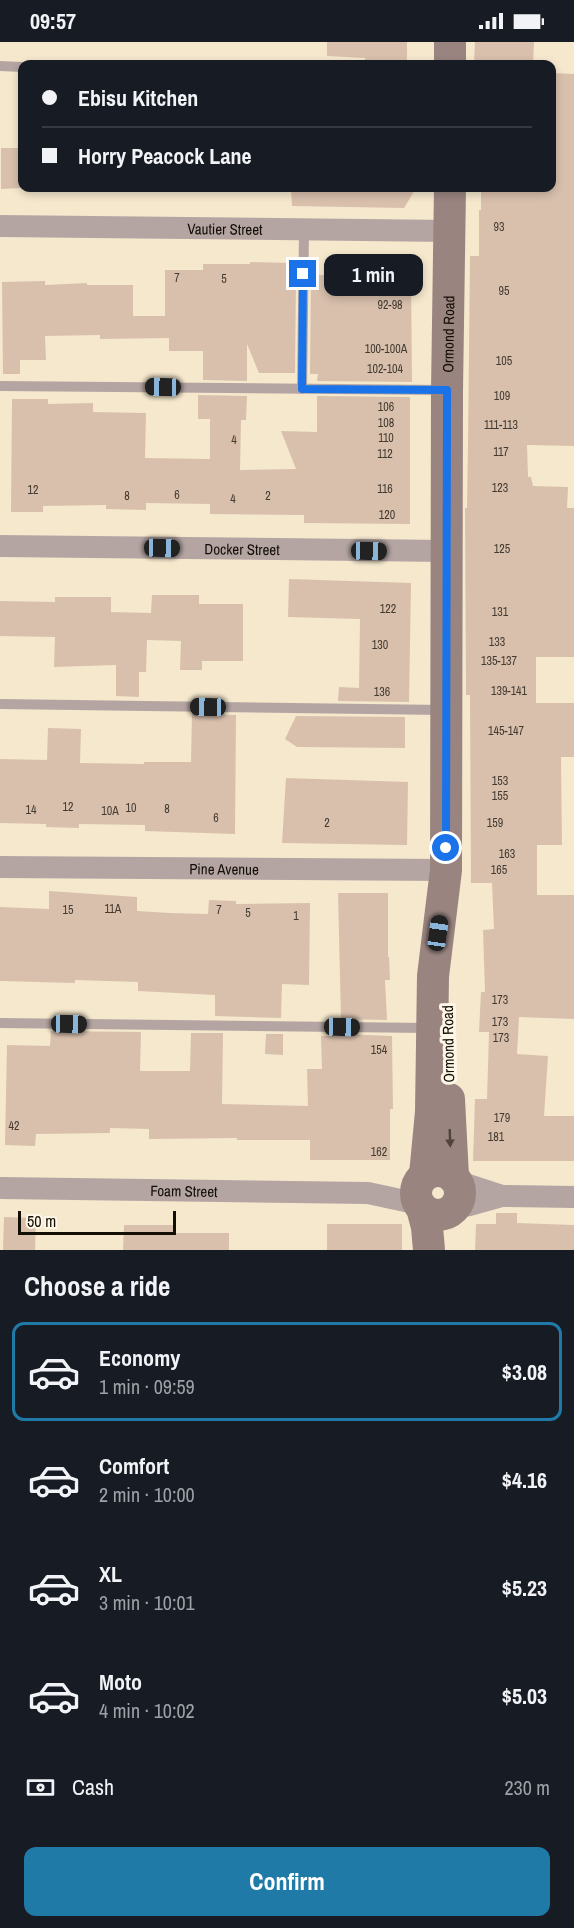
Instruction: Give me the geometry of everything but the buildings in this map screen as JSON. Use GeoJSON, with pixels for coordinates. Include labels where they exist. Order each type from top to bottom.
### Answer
{"type":"FeatureCollection","features":[{"type":"Feature","properties":{"kind":"street"},"geometry":{"type":"LineString","coordinates":[[450,42],[450,60]]}},
{"type":"Feature","properties":{"kind":"street","name":"Ormond Road"},"geometry":{"type":"LineString","coordinates":[[448,1250],[438,1193],[431,1112],[437,1028],[433,976],[446,870],[445,710],[450,192]]}},
{"type":"Feature","properties":{"kind":"street","name":"Vautier Street"},"geometry":{"type":"LineString","coordinates":[[0,226],[450,231]]}},
{"type":"Feature","properties":{"kind":"street","name":"Docker Street"},"geometry":{"type":"LineString","coordinates":[[0,546],[446,551]]}},
{"type":"Feature","properties":{"kind":"street","name":"Pine Avenue"},"geometry":{"type":"LineString","coordinates":[[0,867],[446,870]]}},
{"type":"Feature","properties":{"kind":"street","name":"Ormond Road"},"geometry":{"type":"LineString","coordinates":[[429,1250],[427,1227],[438,1193],[447,1028],[447,955],[441,912]]}},
{"type":"Feature","properties":{"kind":"street","name":"Foam Street"},"geometry":{"type":"LineString","coordinates":[[0,1188],[438,1193],[574,1197]]}},
{"type":"Feature","properties":{"kind":"lane"},"geometry":{"type":"LineString","coordinates":[[0,66],[18,67]]}},
{"type":"Feature","properties":{"kind":"lane"},"geometry":{"type":"LineString","coordinates":[[302,389],[304,230]]}},
{"type":"Feature","properties":{"kind":"lane"},"geometry":{"type":"LineString","coordinates":[[0,386],[447,390]]}},
{"type":"Feature","properties":{"kind":"lane"},"geometry":{"type":"LineString","coordinates":[[0,704],[445,710]]}},
{"type":"Feature","properties":{"kind":"lane"},"geometry":{"type":"LineString","coordinates":[[0,1023],[437,1028]]}},
{"type":"Feature","properties":{"kind":"route"},"geometry":{"type":"LineString","coordinates":[[303,274],[302,389],[447,390],[446,848]]}}]}
